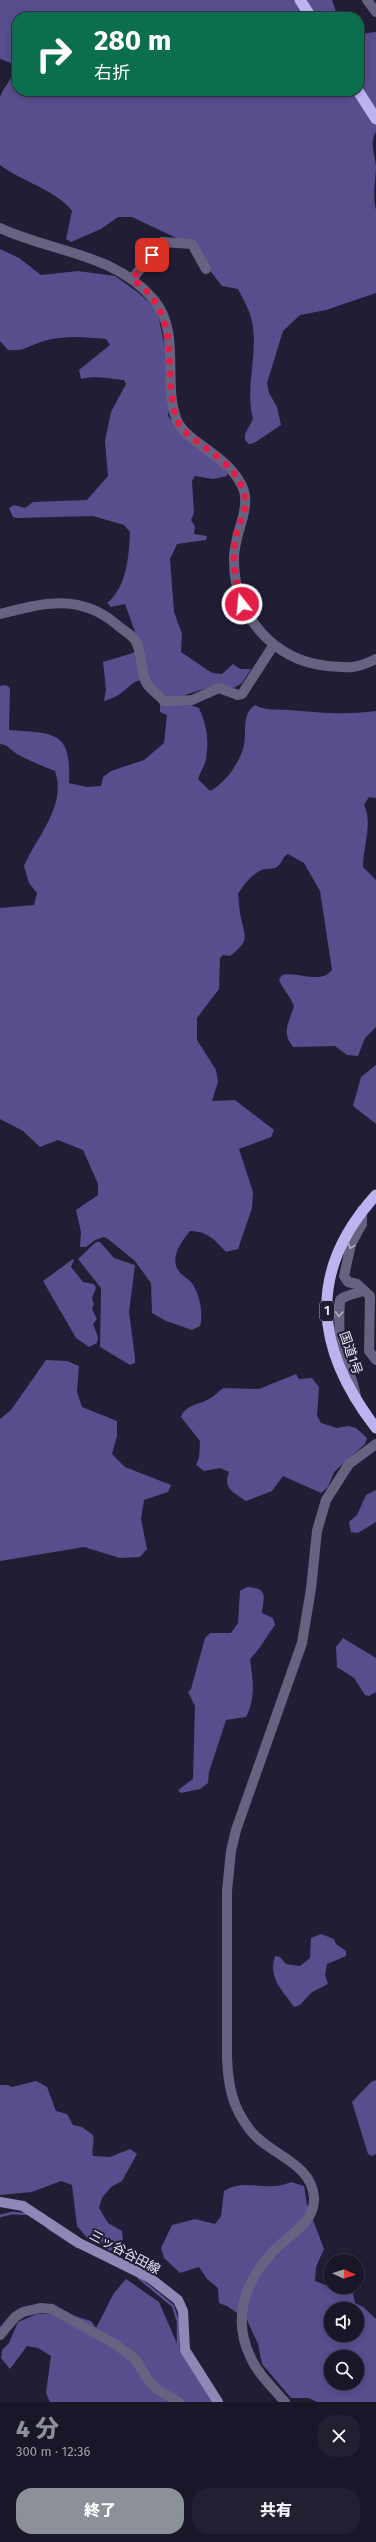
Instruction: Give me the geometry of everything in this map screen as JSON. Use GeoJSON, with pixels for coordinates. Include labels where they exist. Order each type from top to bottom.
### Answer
{"type":"FeatureCollection","features":[{"type":"Feature","properties":{"kind":"highway"},"geometry":{"type":"LineString","coordinates":[[300,0],[308,12]]}},
{"type":"Feature","properties":{"kind":"highway"},"geometry":{"type":"LineString","coordinates":[[361,96],[376,120]]}},
{"type":"Feature","properties":{"kind":"highway","name":"国道1号"},"geometry":{"type":"LineString","coordinates":[[376,1195],[362,1210],[337,1252],[327,1292],[329,1335],[343,1377],[357,1403],[376,1428]]}},
{"type":"Feature","properties":{"kind":"main road","name":"三ッ谷谷田線"},"geometry":{"type":"LineString","coordinates":[[0,2202],[24,2206],[79,2243],[150,2278],[178,2300],[183,2311],[185,2350],[218,2402]]}},
{"type":"Feature","properties":{"kind":"street"},"geometry":{"type":"LineString","coordinates":[[367,0],[376,12]]}},
{"type":"Feature","properties":{"kind":"street"},"geometry":{"type":"LineString","coordinates":[[0,228],[48,246],[91,257],[132,279],[155,301],[166,324],[173,402],[176,418],[181,428],[221,458],[243,488],[245,509],[236,534],[234,550],[237,584],[242,604],[250,618],[273,646],[286,654],[320,665],[355,668],[376,660]]}},
{"type":"Feature","properties":{"kind":"street"},"geometry":{"type":"LineString","coordinates":[[132,279],[162,242],[192,244],[206,269]]}},
{"type":"Feature","properties":{"kind":"street"},"geometry":{"type":"LineString","coordinates":[[0,614],[41,603],[63,603],[86,606],[106,616],[134,639],[141,658],[146,683],[164,701],[192,700],[219,688],[238,695],[242,694],[273,646]]}},
{"type":"Feature","properties":{"kind":"street"},"geometry":{"type":"LineString","coordinates":[[362,1210],[362,1224],[351,1244],[344,1276],[348,1282],[357,1284],[362,1291],[370,1296],[369,1352],[376,1360]]}},
{"type":"Feature","properties":{"kind":"street"},"geometry":{"type":"LineString","coordinates":[[357,1403],[353,1379],[343,1355],[339,1318],[340,1300],[346,1295],[356,1294],[362,1291]]}},
{"type":"Feature","properties":{"kind":"street"},"geometry":{"type":"LineString","coordinates":[[285,2402],[260,2373],[249,2356],[244,2338],[241,2310],[250,2283],[264,2261],[302,2226],[312,2213],[314,2200],[309,2178],[300,2168],[251,2131],[232,2100],[228,2083],[227,1891],[234,1837],[243,1806],[302,1643],[311,1589],[317,1531],[324,1506],[350,1464],[376,1444]]}},
{"type":"Feature","properties":{"kind":"street"},"geometry":{"type":"LineString","coordinates":[[0,2335],[15,2317],[23,2312],[40,2308],[52,2309],[115,2344],[135,2359],[158,2390],[179,2402]]}},
{"type":"Feature","properties":{"kind":"shaded area"},"geometry":{"type":"Polygon","coordinates":[[[0,0],[332,0],[336,12],[12,12],[12,68],[11,63],[0,59],[0,0]]]}},
{"type":"Feature","properties":{"kind":"shaded area"},"geometry":{"type":"Polygon","coordinates":[[[376,32],[376,132],[373,140],[373,149],[376,166],[374,193],[376,210],[376,293],[326,310],[300,315],[283,331],[267,383],[269,393],[277,407],[281,425],[254,443],[249,444],[245,440],[245,434],[253,419],[250,393],[254,340],[250,314],[238,289],[222,286],[189,244],[132,217],[118,217],[101,229],[71,242],[66,239],[72,211],[66,204],[49,192],[0,165],[0,97],[12,73],[12,96],[364,96],[364,33],[376,32]]]}},
{"type":"Feature","properties":{"kind":"shaded area"},"geometry":{"type":"Polygon","coordinates":[[[0,249],[19,258],[41,275],[78,271],[115,276],[140,294],[157,310],[167,357],[170,403],[168,416],[182,434],[227,470],[227,476],[213,479],[195,476],[192,481],[194,513],[191,520],[195,526],[194,534],[207,536],[206,540],[177,544],[170,559],[174,612],[182,634],[181,652],[212,673],[222,674],[233,664],[240,669],[251,669],[242,683],[234,688],[219,684],[185,695],[167,697],[155,687],[146,682],[139,681],[134,682],[115,697],[104,701],[106,690],[103,662],[133,653],[140,646],[125,604],[111,607],[107,603],[114,597],[123,580],[128,561],[130,532],[124,525],[93,516],[17,518],[13,517],[9,508],[14,505],[25,508],[33,502],[87,500],[108,476],[105,441],[111,412],[126,384],[124,380],[97,377],[81,379],[79,370],[110,345],[106,339],[67,337],[44,341],[19,350],[8,350],[0,341],[0,249]]]}},
{"type":"Feature","properties":{"kind":"shaded area"},"geometry":{"type":"Polygon","coordinates":[[[6,685],[10,688],[9,730],[38,733],[57,738],[63,744],[67,753],[69,783],[87,787],[101,786],[103,777],[111,771],[144,760],[164,743],[167,715],[160,712],[160,704],[185,703],[199,708],[206,727],[207,752],[205,762],[198,779],[210,791],[226,778],[239,759],[245,740],[246,718],[255,705],[268,709],[323,713],[376,711],[376,798],[369,797],[364,805],[367,812],[368,827],[363,867],[376,880],[376,1027],[365,1038],[358,1056],[347,1055],[335,1046],[293,1047],[287,1037],[287,1027],[294,1006],[279,980],[282,975],[289,974],[322,977],[332,970],[320,891],[304,863],[288,854],[277,867],[262,870],[254,875],[246,882],[238,894],[245,937],[244,941],[230,956],[223,955],[220,958],[219,989],[197,1018],[197,1040],[216,1070],[218,1082],[212,1101],[235,1100],[274,1130],[271,1137],[239,1149],[253,1192],[252,1208],[238,1249],[226,1252],[206,1234],[190,1231],[178,1249],[175,1259],[178,1270],[193,1285],[200,1302],[200,1326],[192,1330],[166,1321],[152,1313],[151,1283],[135,1261],[108,1239],[104,1237],[95,1240],[86,1247],[80,1247],[81,1232],[76,1210],[98,1195],[98,1184],[83,1150],[58,1140],[40,1147],[23,1131],[0,1119],[0,908],[34,905],[37,893],[29,883],[24,866],[54,809],[58,784],[55,771],[27,759],[0,744],[0,686],[6,685]]]}},
{"type":"Feature","properties":{"kind":"shaded area"},"geometry":{"type":"Polygon","coordinates":[[[376,1065],[376,1124],[353,1106],[361,1077],[376,1065]]]}},
{"type":"Feature","properties":{"kind":"shaded area"},"geometry":{"type":"Polygon","coordinates":[[[96,1242],[100,1242],[114,1258],[135,1265],[129,1312],[135,1363],[130,1365],[100,1347],[101,1288],[78,1259],[96,1242]]]}},
{"type":"Feature","properties":{"kind":"shaded area"},"geometry":{"type":"Polygon","coordinates":[[[73,1259],[74,1260],[71,1267],[83,1282],[94,1284],[96,1288],[92,1298],[94,1304],[92,1309],[97,1319],[93,1324],[98,1337],[97,1343],[89,1347],[76,1338],[43,1281],[73,1259]]]}},
{"type":"Feature","properties":{"kind":"shaded area"},"geometry":{"type":"Polygon","coordinates":[[[46,1360],[67,1361],[79,1366],[77,1392],[82,1407],[117,1421],[117,1436],[112,1454],[125,1467],[171,1485],[168,1492],[144,1500],[141,1519],[147,1549],[140,1557],[120,1558],[84,1547],[0,1561],[0,1419],[11,1410],[46,1360]]]}},
{"type":"Feature","properties":{"kind":"shaded area"},"geometry":{"type":"Polygon","coordinates":[[[296,1374],[299,1379],[312,1378],[319,1387],[317,1416],[321,1423],[337,1428],[348,1426],[356,1428],[367,1438],[365,1444],[334,1472],[328,1487],[321,1493],[283,1476],[272,1491],[246,1501],[233,1492],[228,1486],[227,1478],[229,1472],[220,1468],[204,1471],[196,1465],[199,1458],[200,1441],[181,1417],[189,1407],[209,1399],[224,1388],[259,1389],[296,1374]]]}},
{"type":"Feature","properties":{"kind":"shaded area"},"geometry":{"type":"Polygon","coordinates":[[[376,1490],[376,1522],[358,1533],[351,1532],[349,1522],[357,1515],[366,1495],[376,1490]]]}},
{"type":"Feature","properties":{"kind":"shaded area"},"geometry":{"type":"Polygon","coordinates":[[[247,1587],[259,1589],[262,1592],[264,1598],[262,1613],[273,1618],[275,1625],[250,1659],[253,1689],[249,1710],[246,1717],[226,1720],[209,1772],[208,1783],[200,1789],[181,1793],[178,1790],[193,1779],[195,1706],[188,1692],[191,1689],[205,1638],[210,1633],[231,1633],[238,1623],[240,1591],[247,1587]]]}},
{"type":"Feature","properties":{"kind":"shaded area"},"geometry":{"type":"Polygon","coordinates":[[[343,1638],[376,1658],[376,1692],[369,1696],[365,1695],[354,1678],[337,1667],[336,1647],[343,1638]]]}},
{"type":"Feature","properties":{"kind":"shaded area"},"geometry":{"type":"Polygon","coordinates":[[[321,1934],[334,1939],[336,1944],[346,1951],[346,1956],[327,1964],[325,1975],[328,1984],[312,1992],[300,2005],[294,2007],[277,1983],[273,1971],[275,1956],[280,1957],[286,1964],[300,1966],[310,1958],[311,1938],[321,1934]]]}},
{"type":"Feature","properties":{"kind":"shaded area"},"geometry":{"type":"Polygon","coordinates":[[[376,2080],[376,2154],[372,2156],[368,2154],[352,2102],[371,2082],[376,2080]]]}},
{"type":"Feature","properties":{"kind":"shaded area"},"geometry":{"type":"Polygon","coordinates":[[[36,2081],[47,2087],[56,2111],[67,2114],[73,2125],[82,2127],[93,2135],[93,2156],[110,2157],[130,2149],[137,2154],[122,2181],[111,2187],[102,2198],[99,2208],[108,2223],[122,2231],[123,2240],[116,2241],[113,2250],[109,2251],[100,2240],[88,2239],[77,2226],[72,2185],[61,2181],[32,2192],[0,2195],[0,2085],[8,2085],[12,2087],[36,2081]]]}},
{"type":"Feature","properties":{"kind":"shaded area"},"geometry":{"type":"Polygon","coordinates":[[[291,2182],[304,2186],[307,2204],[324,2249],[316,2267],[315,2281],[324,2284],[324,2294],[353,2294],[355,2302],[324,2302],[324,2342],[364,2342],[364,2308],[376,2319],[376,2402],[317,2402],[309,2398],[291,2398],[262,2364],[258,2344],[247,2320],[227,2306],[219,2303],[218,2288],[207,2279],[199,2267],[180,2273],[164,2258],[161,2248],[172,2225],[195,2219],[215,2224],[221,2216],[224,2191],[240,2185],[274,2186],[291,2182]]]}},
{"type":"Feature","properties":{"kind":"shaded area"},"geometry":{"type":"Polygon","coordinates":[[[126,2279],[159,2302],[178,2346],[212,2402],[50,2402],[46,2393],[51,2356],[38,2348],[27,2346],[10,2369],[1,2358],[2,2350],[9,2343],[18,2322],[37,2314],[75,2316],[91,2321],[96,2328],[114,2293],[126,2279]]]}},
{"type":"Feature","properties":{"kind":"waterway"},"geometry":{"type":"LineString","coordinates":[[0,2216],[12,2213],[27,2214]]}},
{"type":"Feature","properties":{"kind":"waterway"},"geometry":{"type":"LineString","coordinates":[[48,2228],[77,2247]]}},
{"type":"Feature","properties":{"kind":"waterway"},"geometry":{"type":"LineString","coordinates":[[139,2278],[173,2306],[178,2322],[178,2350],[212,2402]]}},
{"type":"Feature","properties":{"kind":"route"},"geometry":{"type":"LineString","coordinates":[[152,255],[132,279],[155,301],[166,324],[173,402],[176,418],[184,431],[221,458],[243,488],[246,500],[245,509],[234,544],[234,561],[237,584],[242,604]]}}]}
